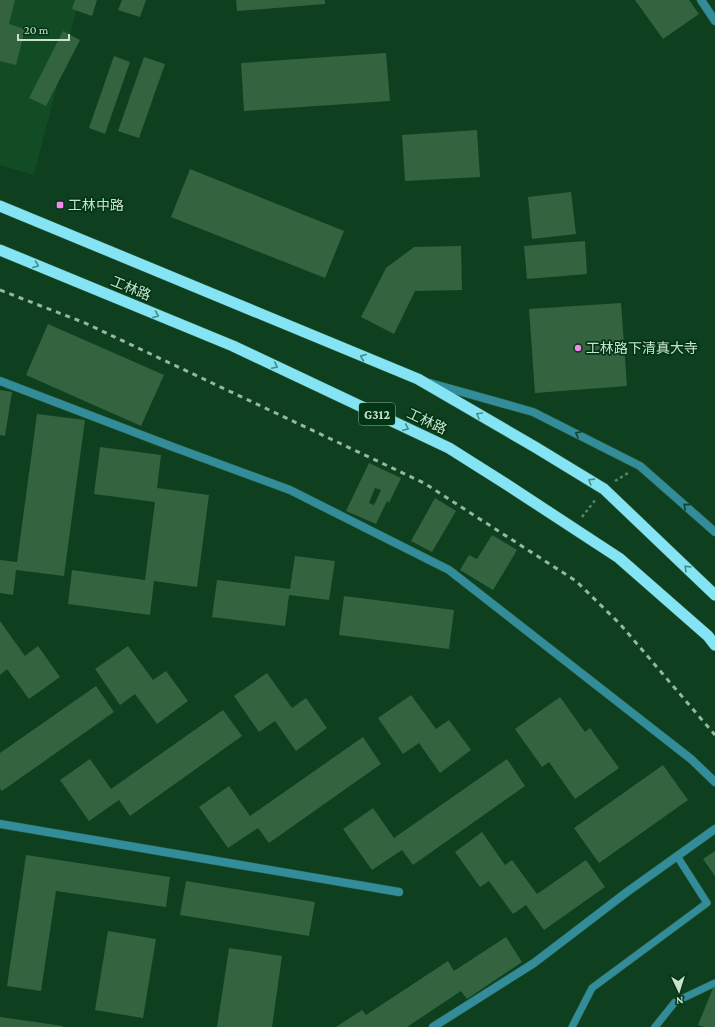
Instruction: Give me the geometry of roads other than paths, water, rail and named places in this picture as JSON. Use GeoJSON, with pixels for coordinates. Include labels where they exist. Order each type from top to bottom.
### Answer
{"type":"FeatureCollection","features":[{"type":"Feature","properties":{"kind":"highway","name":"工林路"},"geometry":{"type":"LineString","coordinates":[[0,206],[418,379],[604,489],[715,596]]}},
{"type":"Feature","properties":{"kind":"highway","name":"工林路"},"geometry":{"type":"LineString","coordinates":[[0,250],[233,346],[449,448],[619,558],[708,636],[715,645]]}},
{"type":"Feature","properties":{"kind":"street"},"geometry":{"type":"LineString","coordinates":[[701,0],[715,21]]}},
{"type":"Feature","properties":{"kind":"street"},"geometry":{"type":"LineString","coordinates":[[418,379],[533,412],[640,466],[715,532]]}},
{"type":"Feature","properties":{"kind":"street"},"geometry":{"type":"LineString","coordinates":[[0,381],[290,490],[449,570],[691,759],[715,782]]}},
{"type":"Feature","properties":{"kind":"street"},"geometry":{"type":"LineString","coordinates":[[0,824],[398,892]]}},
{"type":"Feature","properties":{"kind":"street"},"geometry":{"type":"LineString","coordinates":[[433,1027],[534,963],[627,892],[715,828]]}},
{"type":"Feature","properties":{"kind":"lane"},"geometry":{"type":"LineString","coordinates":[[572,1027],[592,988],[708,903],[677,856]]}},
{"type":"Feature","properties":{"kind":"lane"},"geometry":{"type":"LineString","coordinates":[[655,1027],[675,1002],[715,983]]}},
{"type":"Feature","properties":{"kind":"railway"},"geometry":{"type":"LineString","coordinates":[[0,290],[85,323],[424,483],[576,581],[620,624],[715,735]]}},
{"type":"Feature","properties":{"kind":"place","name":"工林中路"},"geometry":{"type":"Point","coordinates":[60,205]}},
{"type":"Feature","properties":{"kind":"place","name":"工林路下清真大寺"},"geometry":{"type":"Point","coordinates":[578,348]}}]}
